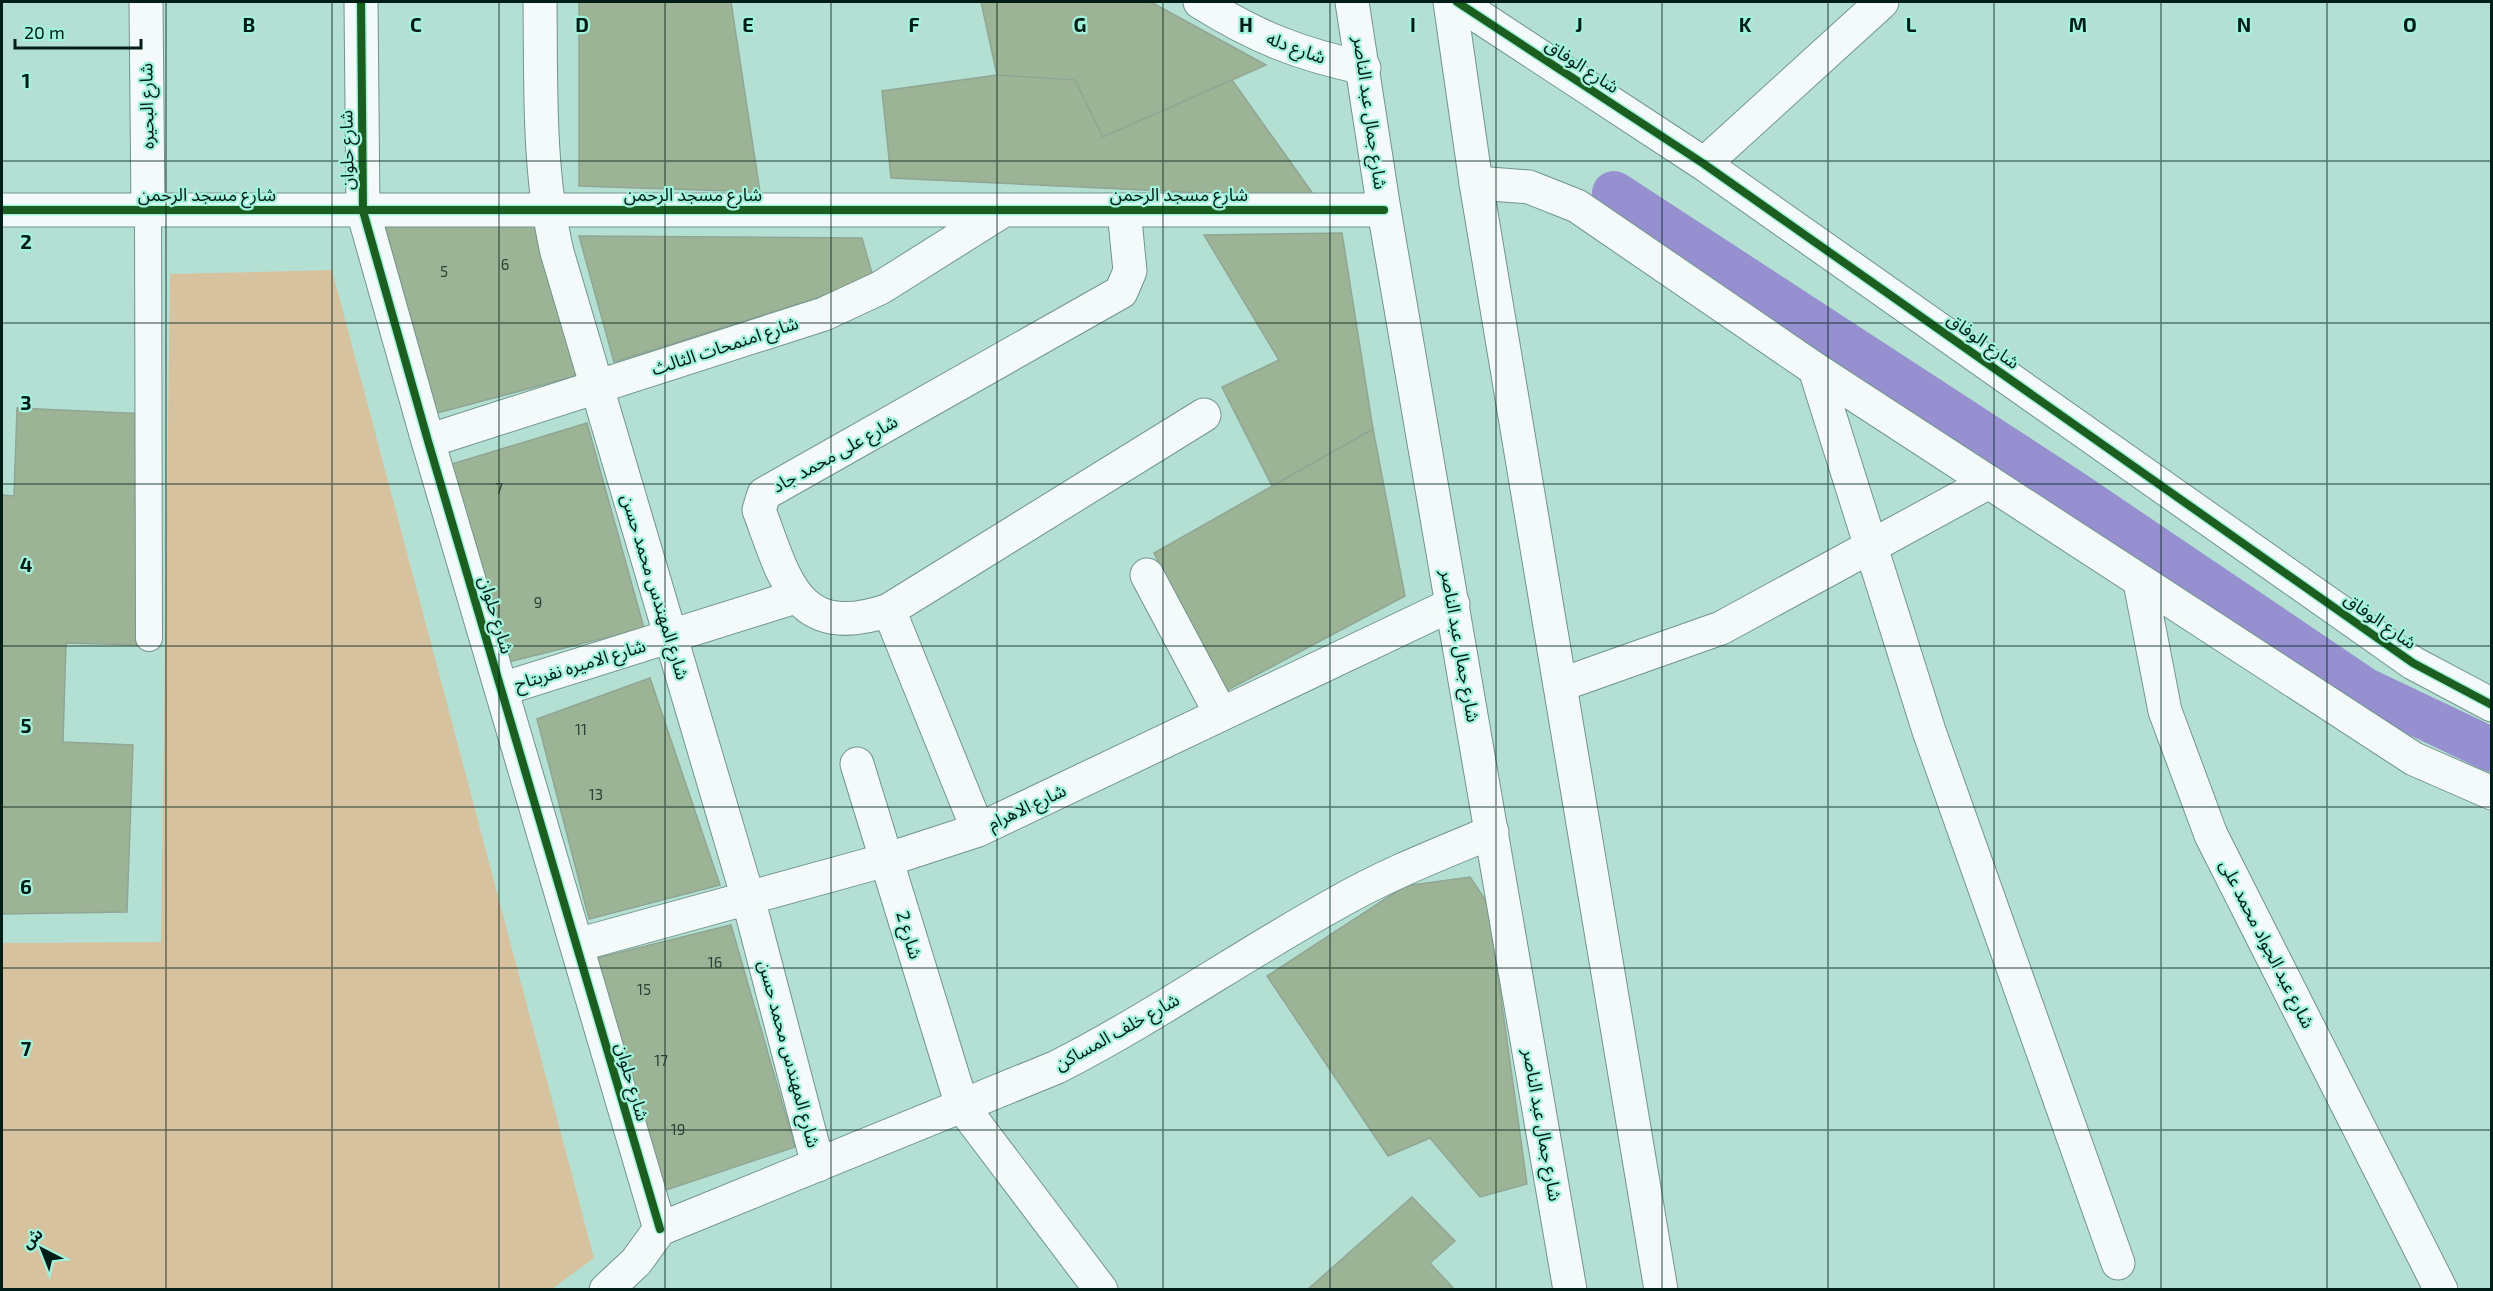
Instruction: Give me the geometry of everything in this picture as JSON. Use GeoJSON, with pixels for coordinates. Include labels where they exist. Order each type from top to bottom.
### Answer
{"type":"FeatureCollection","features":[{"type":"Feature","properties":{"kind":"street","name":"شارع البحيره"},"geometry":{"type":"LineString","coordinates":[[146,2],[148,210]]}},
{"type":"Feature","properties":{"kind":"street","name":"شارع حلوان"},"geometry":{"type":"LineString","coordinates":[[361,2],[363,210],[428,441],[660,1229]]}},
{"type":"Feature","properties":{"kind":"street","name":"شارع المهندس محمد حسن"},"geometry":{"type":"LineString","coordinates":[[540,2],[542,151],[548,210],[595,388],[748,898],[818,1165]]}},
{"type":"Feature","properties":{"kind":"street","name":"شارع دله"},"geometry":{"type":"LineString","coordinates":[[1200,2],[1241,28],[1313,57],[1364,68]]}},
{"type":"Feature","properties":{"kind":"street","name":"شارع جمال عبد الناصر"},"geometry":{"type":"LineString","coordinates":[[1352,2],[1364,68],[1384,210],[1492,832],[1563,1285]]}},
{"type":"Feature","properties":{"kind":"street"},"geometry":{"type":"LineString","coordinates":[[1450,2],[1476,183],[1660,1290]]}},
{"type":"Feature","properties":{"kind":"street","name":"شارع الوفاق"},"geometry":{"type":"LineString","coordinates":[[1457,2],[1704,164],[2413,663],[2492,705]]}},
{"type":"Feature","properties":{"kind":"street"},"geometry":{"type":"LineString","coordinates":[[1704,164],[1882,2]]}},
{"type":"Feature","properties":{"kind":"street"},"geometry":{"type":"LineString","coordinates":[[1476,183],[1529,187],[1577,206],[1815,369],[2414,759],[2492,793]]}},
{"type":"Feature","properties":{"kind":"street","name":"شارع مسجد الرحمن"},"geometry":{"type":"LineString","coordinates":[[2,210],[1384,210]]}},
{"type":"Feature","properties":{"kind":"street","name":"شارع امنمحات الثالث"},"geometry":{"type":"LineString","coordinates":[[428,441],[813,318],[854,301],[1004,210]]}},
{"type":"Feature","properties":{"kind":"street","name":"شارع على محمد جاد"},"geometry":{"type":"LineString","coordinates":[[795,597],[787,583],[759,510],[760,499],[1121,292],[1130,271],[1124,210]]}},
{"type":"Feature","properties":{"kind":"street"},"geometry":{"type":"LineString","coordinates":[[1815,369],[1929,731],[2118,1263]]}},
{"type":"Feature","properties":{"kind":"street"},"geometry":{"type":"LineString","coordinates":[[795,597],[808,607],[838,618],[855,620],[889,610],[1204,415]]}},
{"type":"Feature","properties":{"kind":"street"},"geometry":{"type":"LineString","coordinates":[[1560,684],[1721,628],[1870,544],[1989,482]]}},
{"type":"Feature","properties":{"kind":"street"},"geometry":{"type":"LineString","coordinates":[[1147,575],[1221,714]]}},
{"type":"Feature","properties":{"kind":"street","name":"شارع عبد الجواد محمد على"},"geometry":{"type":"LineString","coordinates":[[2140,582],[2165,711],[2211,835],[2440,1290]]}},
{"type":"Feature","properties":{"kind":"street","name":"شارع الاميره نفربتاح"},"geometry":{"type":"LineString","coordinates":[[502,689],[795,597]]}},
{"type":"Feature","properties":{"kind":"street","name":"شارع الاهرام"},"geometry":{"type":"LineString","coordinates":[[577,945],[886,860],[978,830],[1454,604]]}},
{"type":"Feature","properties":{"kind":"street"},"geometry":{"type":"LineString","coordinates":[[889,610],[978,830]]}},
{"type":"Feature","properties":{"kind":"street","name":"شارع 2"},"geometry":{"type":"LineString","coordinates":[[857,764],[962,1106],[1101,1290]]}},
{"type":"Feature","properties":{"kind":"street","name":"شارع خلف المساكن"},"geometry":{"type":"LineString","coordinates":[[660,1229],[1067,1062],[1119,1035],[1335,903],[1390,875],[1492,832]]}},
{"type":"Feature","properties":{"kind":"street"},"geometry":{"type":"LineString","coordinates":[[606,1290],[636,1262],[660,1229]]}},
{"type":"Feature","properties":{"kind":"lane"},"geometry":{"type":"LineString","coordinates":[[148,210],[150,638]]}},
{"type":"Feature","properties":{"kind":"shaded area"},"geometry":{"type":"Polygon","coordinates":[[[332,270],[594,1258],[552,1289],[2,1289],[2,943],[161,942],[170,274],[332,270]]]}},
{"type":"Feature","properties":{"kind":"building"},"geometry":{"type":"Polygon","coordinates":[[[579,2],[731,2],[760,192],[579,186],[579,2]]]}},
{"type":"Feature","properties":{"kind":"building"},"geometry":{"type":"Polygon","coordinates":[[[981,2],[1151,2],[1266,65],[1103,137],[1075,80],[997,75],[981,2]]]}},
{"type":"Feature","properties":{"kind":"building"},"geometry":{"type":"Polygon","coordinates":[[[997,75],[1075,80],[1103,137],[1232,80],[1316,198],[891,178],[882,91],[997,75]]]}},
{"type":"Feature","properties":{"kind":"building"},"geometry":{"type":"Polygon","coordinates":[[[539,222],[580,375],[437,413],[384,223],[539,222]]]}},
{"type":"Feature","properties":{"kind":"building"},"geometry":{"type":"Polygon","coordinates":[[[1342,233],[1373,429],[1272,486],[1222,387],[1279,360],[1204,235],[1342,233]]]}},
{"type":"Feature","properties":{"kind":"building"},"geometry":{"type":"Polygon","coordinates":[[[579,236],[862,238],[874,280],[614,362],[579,236]]]}},
{"type":"Feature","properties":{"kind":"building"},"geometry":{"type":"Polygon","coordinates":[[[17,408],[147,414],[139,645],[66,643],[63,742],[133,745],[127,912],[2,914],[2,495],[14,496],[17,408]]]}},
{"type":"Feature","properties":{"kind":"building"},"geometry":{"type":"Polygon","coordinates":[[[587,423],[644,628],[505,663],[452,464],[587,423]]]}},
{"type":"Feature","properties":{"kind":"building"},"geometry":{"type":"Polygon","coordinates":[[[1373,429],[1405,596],[1224,692],[1154,553],[1373,429]]]}},
{"type":"Feature","properties":{"kind":"building"},"geometry":{"type":"Polygon","coordinates":[[[650,678],[720,885],[589,919],[537,719],[650,678]]]}},
{"type":"Feature","properties":{"kind":"building"},"geometry":{"type":"Polygon","coordinates":[[[1470,877],[1488,904],[1527,1184],[1480,1197],[1430,1138],[1388,1156],[1267,976],[1405,886],[1470,877]]]}},
{"type":"Feature","properties":{"kind":"building"},"geometry":{"type":"Polygon","coordinates":[[[731,925],[795,1147],[663,1191],[597,958],[731,925]]]}},
{"type":"Feature","properties":{"kind":"building"},"geometry":{"type":"Polygon","coordinates":[[[1412,1197],[1455,1241],[1430,1263],[1455,1290],[1307,1290],[1412,1197]]]}},
{"type":"Feature","properties":{"kind":"waterway"},"geometry":{"type":"LineString","coordinates":[[1614,193],[2071,491],[2364,689],[2492,750]]}},
{"type":"Feature","properties":{"kind":"cycle path"},"geometry":{"type":"LineString","coordinates":[[361,2],[363,211],[428,441],[660,1229]]}},
{"type":"Feature","properties":{"kind":"cycle path"},"geometry":{"type":"LineString","coordinates":[[1457,2],[1704,164],[2413,663],[2492,705]]}},
{"type":"Feature","properties":{"kind":"cycle path"},"geometry":{"type":"LineString","coordinates":[[2,210],[1384,210]]}}]}
